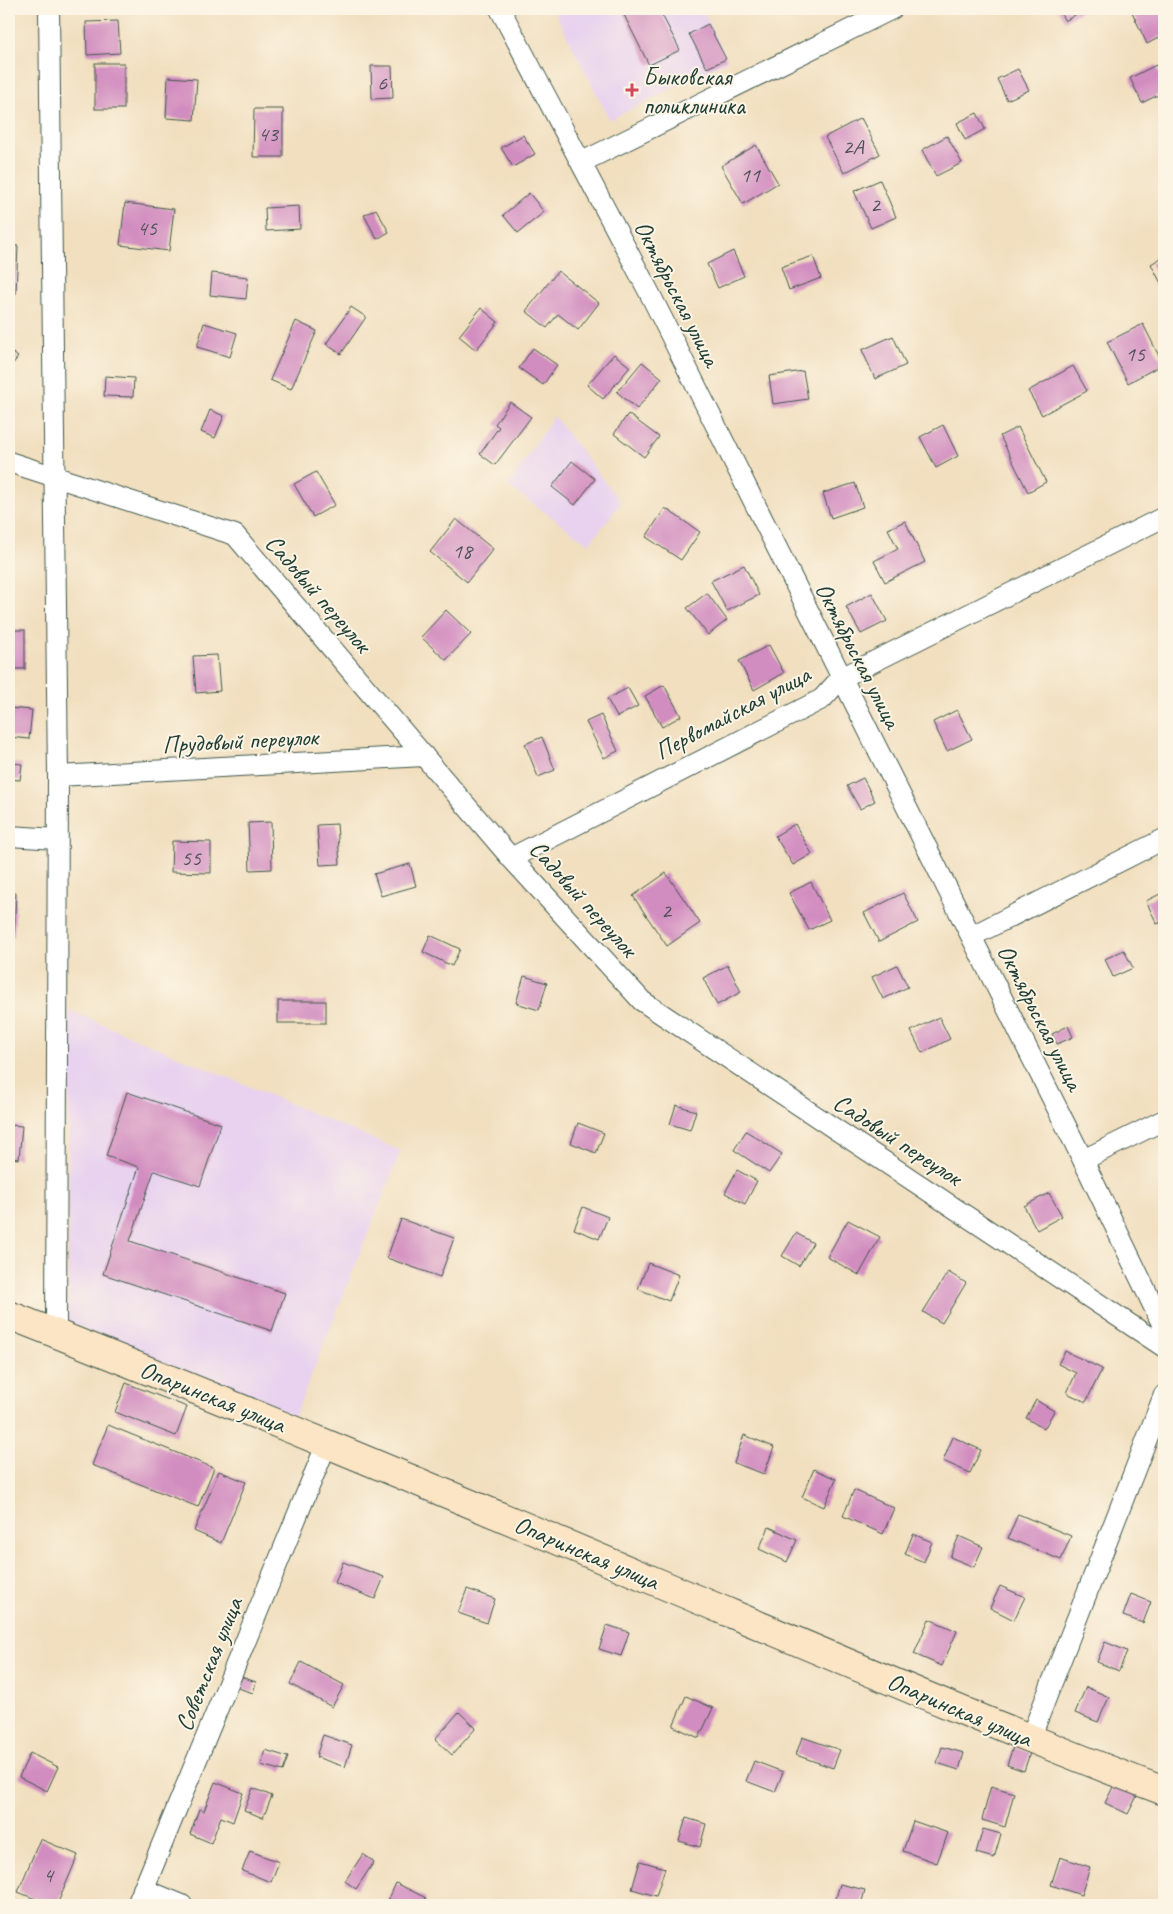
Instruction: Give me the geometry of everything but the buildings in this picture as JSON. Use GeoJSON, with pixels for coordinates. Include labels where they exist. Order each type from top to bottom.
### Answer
{"type":"FeatureCollection","features":[{"type":"Feature","properties":{"kind":"main road","name":"Опаринская улица"},"geometry":{"type":"LineString","coordinates":[[9,1315],[56,1332],[327,1443],[1030,1739],[1164,1790]]}},
{"type":"Feature","properties":{"kind":"street"},"geometry":{"type":"LineString","coordinates":[[49,9],[58,776],[56,1332]]}},
{"type":"Feature","properties":{"kind":"street","name":"Октябрьская улица"},"geometry":{"type":"LineString","coordinates":[[500,9],[582,162],[840,678],[972,936],[1164,1328]]}},
{"type":"Feature","properties":{"kind":"street"},"geometry":{"type":"LineString","coordinates":[[582,162],[892,9]]}},
{"type":"Feature","properties":{"kind":"street","name":"Садовый переулок"},"geometry":{"type":"LineString","coordinates":[[9,462],[235,535],[511,858],[642,1001],[1164,1347]]}},
{"type":"Feature","properties":{"kind":"street","name":"Первомайская улица"},"geometry":{"type":"LineString","coordinates":[[511,858],[822,699],[840,678],[1164,516]]}},
{"type":"Feature","properties":{"kind":"street","name":"Прудовый переулок"},"geometry":{"type":"LineString","coordinates":[[58,776],[424,756]]}},
{"type":"Feature","properties":{"kind":"street"},"geometry":{"type":"LineString","coordinates":[[9,836],[58,839]]}},
{"type":"Feature","properties":{"kind":"street"},"geometry":{"type":"LineString","coordinates":[[972,936],[1164,839]]}},
{"type":"Feature","properties":{"kind":"street"},"geometry":{"type":"LineString","coordinates":[[1083,1160],[1164,1120]]}},
{"type":"Feature","properties":{"kind":"street"},"geometry":{"type":"LineString","coordinates":[[1030,1739],[1164,1395]]}},
{"type":"Feature","properties":{"kind":"street","name":"Советская улица"},"geometry":{"type":"LineString","coordinates":[[140,1897],[327,1443]]}},
{"type":"Feature","properties":{"kind":"street"},"geometry":{"type":"LineString","coordinates":[[140,1897],[182,1905]]}},
{"type":"Feature","properties":{"kind":"shaded area","name":"Быковская поликлиника"},"geometry":{"type":"Polygon","coordinates":[[[553,9],[702,9],[728,60],[610,120],[553,9]]]}},
{"type":"Feature","properties":{"kind":"shaded area"},"geometry":{"type":"Polygon","coordinates":[[[554,416],[621,503],[589,544],[508,486],[554,416]]]}},
{"type":"Feature","properties":{"kind":"shaded area"},"geometry":{"type":"Polygon","coordinates":[[[69,1010],[401,1151],[295,1416],[68,1323],[69,1010]]]}},
{"type":"Feature","properties":{"kind":"place","name":"Быковская поликлиника"},"geometry":{"type":"Point","coordinates":[632,90]}}]}
